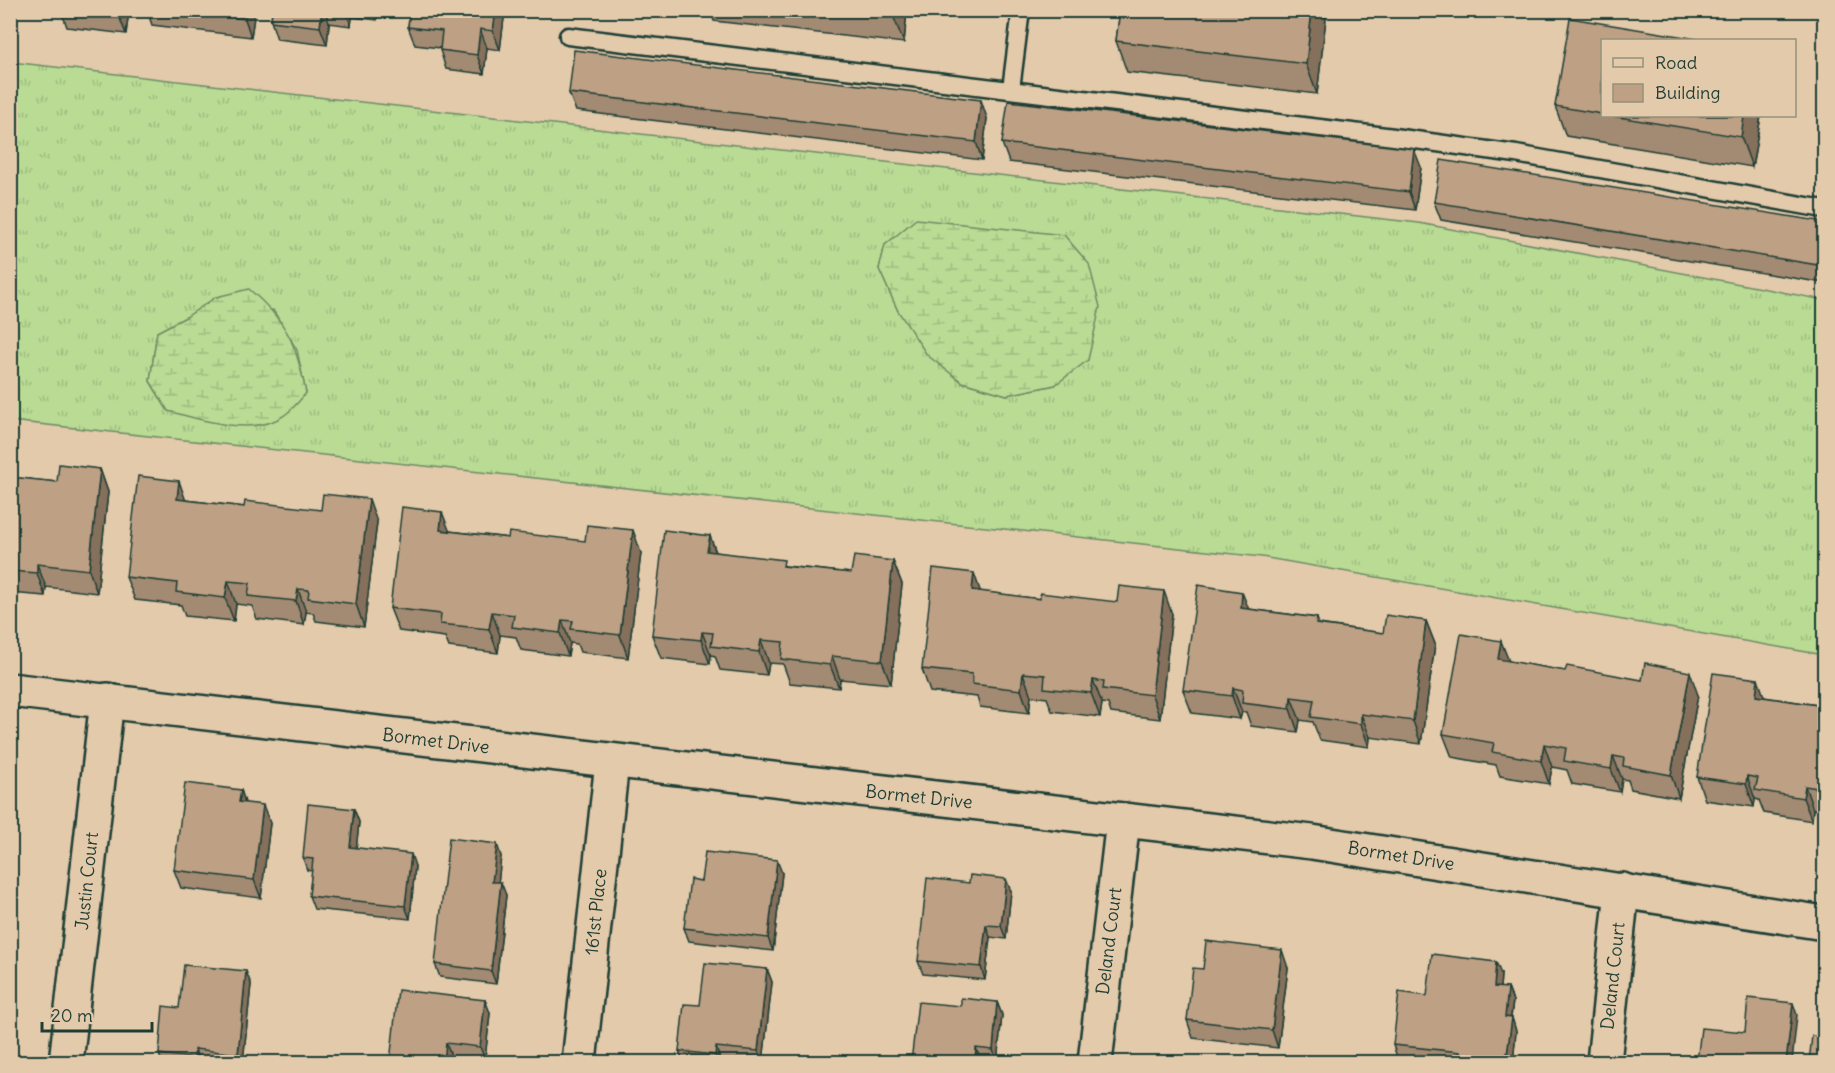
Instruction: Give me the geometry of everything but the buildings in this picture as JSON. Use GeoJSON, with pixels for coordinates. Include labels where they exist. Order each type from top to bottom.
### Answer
{"type":"FeatureCollection","features":[{"type":"Feature","properties":{"kind":"street","name":"Bormet Drive"},"geometry":{"type":"LineString","coordinates":[[10,690],[1312,842],[1824,923]]}},
{"type":"Feature","properties":{"kind":"street","name":"Justin Court"},"geometry":{"type":"LineString","coordinates":[[66,1062],[107,700]]}},
{"type":"Feature","properties":{"kind":"street","name":"161st Place"},"geometry":{"type":"LineString","coordinates":[[579,1062],[612,762]]}},
{"type":"Feature","properties":{"kind":"street","name":"Deland Court"},"geometry":{"type":"LineString","coordinates":[[1095,1062],[1123,820]]}},
{"type":"Feature","properties":{"kind":"street","name":"Deland Court"},"geometry":{"type":"LineString","coordinates":[[1604,1062],[1622,890]]}},
{"type":"Feature","properties":{"kind":"lane"},"geometry":{"type":"LineString","coordinates":[[1011,89],[1021,10]]}},
{"type":"Feature","properties":{"kind":"lane"},"geometry":{"type":"LineString","coordinates":[[568,36],[1011,89],[1505,153],[1824,209]]}},
{"type":"Feature","properties":{"kind":"green space"},"geometry":{"type":"Polygon","coordinates":[[[11,62],[1419,223],[1824,300],[1824,655],[1262,557],[11,421],[11,62]],[[902,232],[885,245],[879,269],[898,311],[962,382],[1007,395],[1055,385],[902,232]],[[273,310],[186,317],[157,332],[150,381],[168,411],[306,393],[297,350],[273,310]]]}},
{"type":"Feature","properties":{"kind":"green space"},"geometry":{"type":"Polygon","coordinates":[[[916,219],[1064,235],[1089,264],[1100,307],[1088,360],[1055,385],[1007,395],[962,382],[927,355],[898,311],[879,269],[885,245],[916,219]]]}},
{"type":"Feature","properties":{"kind":"green space"},"geometry":{"type":"Polygon","coordinates":[[[249,289],[282,324],[294,347],[306,393],[286,414],[259,425],[228,425],[168,411],[150,381],[157,332],[186,317],[216,297],[249,289]]]}}]}
